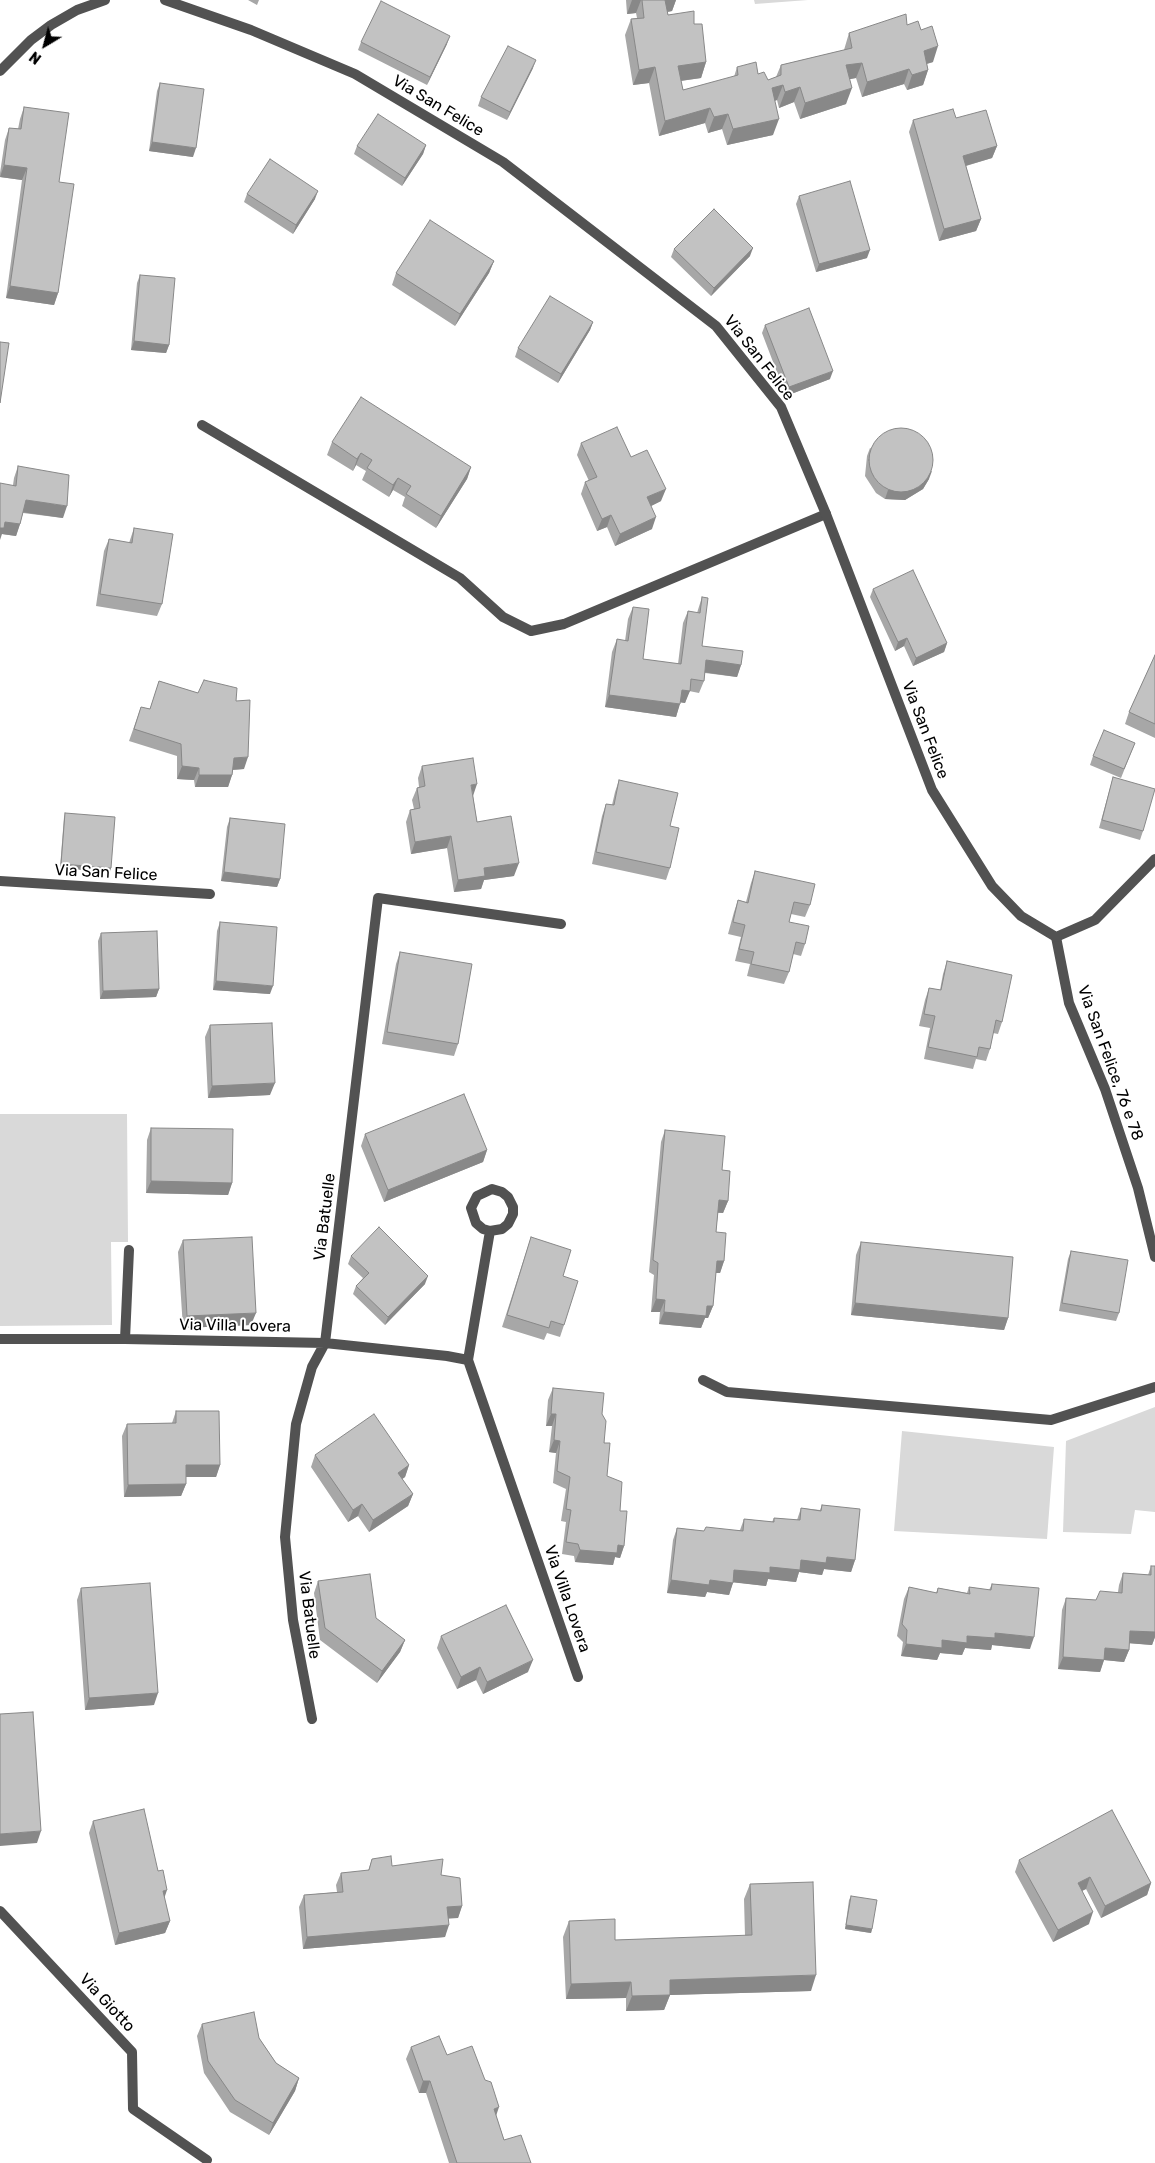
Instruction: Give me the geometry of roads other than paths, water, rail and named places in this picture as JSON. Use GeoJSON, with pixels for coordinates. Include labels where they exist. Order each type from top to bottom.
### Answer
{"type":"FeatureCollection","features":[{"type":"Feature","properties":{"kind":"street"},"geometry":{"type":"LineString","coordinates":[[0,70],[31,40],[51,25],[77,10],[105,0]]}},
{"type":"Feature","properties":{"kind":"street","name":"Via San Felice"},"geometry":{"type":"LineString","coordinates":[[164,0],[250,30],[355,74],[503,162],[716,326],[781,407],[826,514],[932,790],[992,886],[1021,916],[1056,937]]}},
{"type":"Feature","properties":{"kind":"street"},"geometry":{"type":"LineString","coordinates":[[202,425],[460,578],[503,617],[531,631],[564,624],[826,514]]}},
{"type":"Feature","properties":{"kind":"street"},"geometry":{"type":"LineString","coordinates":[[1056,937],[1095,920],[1155,859]]}},
{"type":"Feature","properties":{"kind":"street","name":"Via San Felice"},"geometry":{"type":"LineString","coordinates":[[0,881],[210,894]]}},
{"type":"Feature","properties":{"kind":"street","name":"Via Batuelle"},"geometry":{"type":"LineString","coordinates":[[312,1719],[293,1620],[285,1537],[296,1424],[312,1367],[325,1344],[378,898],[561,924]]}},
{"type":"Feature","properties":{"kind":"street","name":"Via San Felice, 76 e 78"},"geometry":{"type":"LineString","coordinates":[[1056,937],[1069,1003],[1105,1089],[1138,1188],[1155,1257]]}},
{"type":"Feature","properties":{"kind":"street"},"geometry":{"type":"LineString","coordinates":[[492,1189],[502,1192],[508,1197],[513,1214],[508,1224],[502,1229],[490,1231],[483,1230],[476,1224],[471,1208],[477,1196],[485,1190],[492,1189]]}},
{"type":"Feature","properties":{"kind":"street","name":"Via Villa Lovera"},"geometry":{"type":"LineString","coordinates":[[490,1231],[468,1360],[578,1677]]}},
{"type":"Feature","properties":{"kind":"street"},"geometry":{"type":"LineString","coordinates":[[125,1339],[129,1250]]}},
{"type":"Feature","properties":{"kind":"street","name":"Via Villa Lovera"},"geometry":{"type":"LineString","coordinates":[[0,1339],[125,1339],[325,1344],[448,1356],[468,1360]]}},
{"type":"Feature","properties":{"kind":"street"},"geometry":{"type":"LineString","coordinates":[[703,1380],[727,1392],[1051,1420],[1155,1388]]}},
{"type":"Feature","properties":{"kind":"street","name":"Via Giotto"},"geometry":{"type":"LineString","coordinates":[[0,1911],[132,2052],[132,2109],[207,2160]]}}]}
